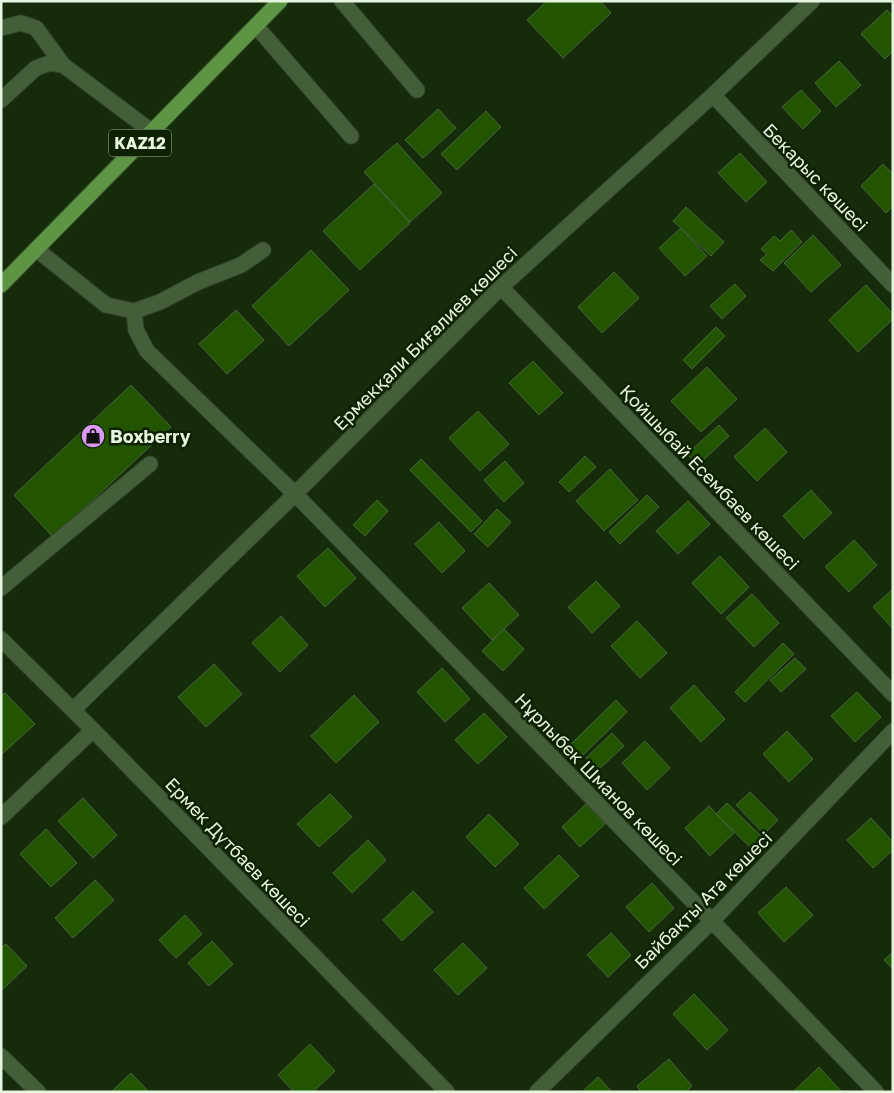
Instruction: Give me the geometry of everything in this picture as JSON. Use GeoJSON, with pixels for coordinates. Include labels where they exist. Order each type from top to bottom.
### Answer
{"type":"FeatureCollection","features":[{"type":"Feature","properties":{"kind":"main road","name":"KAZ12"},"geometry":{"type":"LineString","coordinates":[[1,285],[280,1]]}},
{"type":"Feature","properties":{"kind":"street"},"geometry":{"type":"LineString","coordinates":[[342,1],[417,90]]}},
{"type":"Feature","properties":{"kind":"street","name":"Ермекқали Биғалиев көшесі"},"geometry":{"type":"LineString","coordinates":[[73,710],[295,494],[501,287],[713,95],[812,1]]}},
{"type":"Feature","properties":{"kind":"street"},"geometry":{"type":"LineString","coordinates":[[1,28],[21,23],[36,28],[63,65],[151,132]]}},
{"type":"Feature","properties":{"kind":"street"},"geometry":{"type":"LineString","coordinates":[[256,26],[351,136]]}},
{"type":"Feature","properties":{"kind":"street"},"geometry":{"type":"LineString","coordinates":[[1,100],[36,68],[50,63],[63,65]]}},
{"type":"Feature","properties":{"kind":"street","name":"Бекарыс көшесі"},"geometry":{"type":"LineString","coordinates":[[713,95],[893,285]]}},
{"type":"Feature","properties":{"kind":"street"},"geometry":{"type":"LineString","coordinates":[[36,249],[106,305],[134,311],[160,302],[198,282],[241,265],[263,250]]}},
{"type":"Feature","properties":{"kind":"street","name":"Қойшыбай Есембаев көшесі"},"geometry":{"type":"LineString","coordinates":[[501,287],[893,694]]}},
{"type":"Feature","properties":{"kind":"street","name":"Нұрлыбек Шманов көшесі"},"geometry":{"type":"LineString","coordinates":[[134,311],[136,330],[147,351],[295,494],[712,921],[876,1092]]}},
{"type":"Feature","properties":{"kind":"street"},"geometry":{"type":"LineString","coordinates":[[1,588],[150,464]]}},
{"type":"Feature","properties":{"kind":"street","name":"Ермек Дүтбаев көшесi"},"geometry":{"type":"LineString","coordinates":[[1,640],[93,730],[447,1092]]}},
{"type":"Feature","properties":{"kind":"street"},"geometry":{"type":"LineString","coordinates":[[1,817],[93,730]]}},
{"type":"Feature","properties":{"kind":"street","name":"Байбақты Ата көшесі"},"geometry":{"type":"LineString","coordinates":[[537,1092],[712,921],[893,731]]}},
{"type":"Feature","properties":{"kind":"street"},"geometry":{"type":"LineString","coordinates":[[1,1056],[38,1092]]}},
{"type":"Feature","properties":{"kind":"building"},"geometry":{"type":"Polygon","coordinates":[[[547,1],[600,1],[611,13],[563,58],[527,20],[547,1]]]}},
{"type":"Feature","properties":{"kind":"building"},"geometry":{"type":"Polygon","coordinates":[[[887,10],[893,16],[893,51],[885,59],[861,34],[887,10]]]}},
{"type":"Feature","properties":{"kind":"building"},"geometry":{"type":"Polygon","coordinates":[[[839,61],[861,85],[836,107],[815,83],[839,61]]]}},
{"type":"Feature","properties":{"kind":"building"},"geometry":{"type":"Polygon","coordinates":[[[801,90],[821,111],[803,129],[782,107],[801,90]]]}},
{"type":"Feature","properties":{"kind":"building"},"geometry":{"type":"Polygon","coordinates":[[[438,109],[456,128],[423,158],[405,140],[438,109]]]}},
{"type":"Feature","properties":{"kind":"building"},"geometry":{"type":"Polygon","coordinates":[[[486,111],[501,127],[457,170],[441,154],[486,111]]]}},
{"type":"Feature","properties":{"kind":"building"},"geometry":{"type":"Polygon","coordinates":[[[397,143],[442,193],[410,222],[364,172],[397,143]]]}},
{"type":"Feature","properties":{"kind":"building"},"geometry":{"type":"Polygon","coordinates":[[[740,153],[767,182],[746,202],[718,173],[740,153]]]}},
{"type":"Feature","properties":{"kind":"building"},"geometry":{"type":"Polygon","coordinates":[[[883,164],[893,174],[893,206],[886,213],[861,186],[883,164]]]}},
{"type":"Feature","properties":{"kind":"building"},"geometry":{"type":"Polygon","coordinates":[[[374,184],[410,223],[360,270],[323,231],[374,184]]]}},
{"type":"Feature","properties":{"kind":"building"},"geometry":{"type":"Polygon","coordinates":[[[686,207],[724,242],[711,256],[673,221],[686,207]]]}},
{"type":"Feature","properties":{"kind":"building"},"geometry":{"type":"Polygon","coordinates":[[[681,228],[707,256],[685,276],[659,248],[681,228]]]}},
{"type":"Feature","properties":{"kind":"building"},"geometry":{"type":"Polygon","coordinates":[[[791,230],[802,242],[773,271],[760,260],[767,254],[761,249],[774,236],[780,241],[791,230]]]}},
{"type":"Feature","properties":{"kind":"building"},"geometry":{"type":"Polygon","coordinates":[[[813,235],[841,265],[811,292],[784,263],[813,235]]]}},
{"type":"Feature","properties":{"kind":"building"},"geometry":{"type":"Polygon","coordinates":[[[311,250],[349,290],[289,346],[252,306],[311,250]]]}},
{"type":"Feature","properties":{"kind":"building"},"geometry":{"type":"Polygon","coordinates":[[[614,272],[639,298],[602,333],[578,307],[614,272]]]}},
{"type":"Feature","properties":{"kind":"building"},"geometry":{"type":"Polygon","coordinates":[[[735,284],[746,296],[722,319],[710,306],[735,284]]]}},
{"type":"Feature","properties":{"kind":"building"},"geometry":{"type":"Polygon","coordinates":[[[866,285],[893,314],[893,319],[858,352],[829,320],[866,285]]]}},
{"type":"Feature","properties":{"kind":"building"},"geometry":{"type":"Polygon","coordinates":[[[236,310],[264,340],[227,374],[199,344],[236,310]]]}},
{"type":"Feature","properties":{"kind":"building"},"geometry":{"type":"Polygon","coordinates":[[[716,327],[725,336],[692,369],[683,360],[716,327]]]}},
{"type":"Feature","properties":{"kind":"building"},"geometry":{"type":"Polygon","coordinates":[[[533,361],[563,393],[539,415],[509,383],[533,361]]]}},
{"type":"Feature","properties":{"kind":"building"},"geometry":{"type":"Polygon","coordinates":[[[707,367],[737,399],[701,432],[671,401],[707,367]]]}},
{"type":"Feature","properties":{"kind":"building"},"geometry":{"type":"Polygon","coordinates":[[[131,385],[171,427],[53,537],[14,495],[131,385]]]}},
{"type":"Feature","properties":{"kind":"building"},"geometry":{"type":"Polygon","coordinates":[[[478,411],[509,444],[480,471],[449,438],[478,411]]]}},
{"type":"Feature","properties":{"kind":"building"},"geometry":{"type":"Polygon","coordinates":[[[719,425],[729,436],[698,465],[687,454],[719,425]]]}},
{"type":"Feature","properties":{"kind":"building"},"geometry":{"type":"Polygon","coordinates":[[[765,428],[787,452],[757,481],[734,457],[765,428]]]}},
{"type":"Feature","properties":{"kind":"building"},"geometry":{"type":"Polygon","coordinates":[[[585,456],[596,467],[569,492],[559,482],[585,456]]]}},
{"type":"Feature","properties":{"kind":"building"},"geometry":{"type":"Polygon","coordinates":[[[421,459],[482,521],[471,532],[410,470],[421,459]]]}},
{"type":"Feature","properties":{"kind":"building"},"geometry":{"type":"Polygon","coordinates":[[[505,461],[524,483],[504,502],[484,480],[505,461]]]}},
{"type":"Feature","properties":{"kind":"building"},"geometry":{"type":"Polygon","coordinates":[[[610,469],[638,500],[604,531],[576,501],[610,469]]]}},
{"type":"Feature","properties":{"kind":"building"},"geometry":{"type":"Polygon","coordinates":[[[811,490],[832,513],[804,539],[783,516],[811,490]]]}},
{"type":"Feature","properties":{"kind":"building"},"geometry":{"type":"Polygon","coordinates":[[[647,495],[659,507],[620,544],[609,532],[647,495]]]}},
{"type":"Feature","properties":{"kind":"building"},"geometry":{"type":"Polygon","coordinates":[[[377,500],[388,511],[365,536],[353,525],[377,500]]]}},
{"type":"Feature","properties":{"kind":"building"},"geometry":{"type":"Polygon","coordinates":[[[688,501],[710,524],[678,554],[656,531],[688,501]]]}},
{"type":"Feature","properties":{"kind":"building"},"geometry":{"type":"Polygon","coordinates":[[[497,509],[511,522],[488,547],[474,534],[497,509]]]}},
{"type":"Feature","properties":{"kind":"building"},"geometry":{"type":"Polygon","coordinates":[[[439,522],[465,551],[442,573],[415,544],[439,522]]]}},
{"type":"Feature","properties":{"kind":"building"},"geometry":{"type":"Polygon","coordinates":[[[854,540],[877,565],[849,592],[825,567],[854,540]]]}},
{"type":"Feature","properties":{"kind":"building"},"geometry":{"type":"Polygon","coordinates":[[[328,548],[356,578],[325,607],[297,576],[328,548]]]}},
{"type":"Feature","properties":{"kind":"building"},"geometry":{"type":"Polygon","coordinates":[[[720,556],[749,587],[721,614],[692,583],[720,556]]]}},
{"type":"Feature","properties":{"kind":"building"},"geometry":{"type":"Polygon","coordinates":[[[596,581],[620,606],[592,633],[568,607],[596,581]]]}},
{"type":"Feature","properties":{"kind":"building"},"geometry":{"type":"Polygon","coordinates":[[[489,583],[519,615],[492,640],[462,608],[489,583]]]}},
{"type":"Feature","properties":{"kind":"building"},"geometry":{"type":"Polygon","coordinates":[[[893,589],[893,629],[873,607],[893,589]]]}},
{"type":"Feature","properties":{"kind":"building"},"geometry":{"type":"Polygon","coordinates":[[[752,594],[779,623],[754,647],[726,618],[752,594]]]}},
{"type":"Feature","properties":{"kind":"building"},"geometry":{"type":"Polygon","coordinates":[[[281,616],[308,645],[280,672],[252,643],[281,616]]]}},
{"type":"Feature","properties":{"kind":"building"},"geometry":{"type":"Polygon","coordinates":[[[637,621],[667,653],[640,678],[611,646],[637,621]]]}},
{"type":"Feature","properties":{"kind":"building"},"geometry":{"type":"Polygon","coordinates":[[[504,629],[524,649],[503,671],[482,651],[504,629]]]}},
{"type":"Feature","properties":{"kind":"building"},"geometry":{"type":"Polygon","coordinates":[[[783,643],[794,654],[745,702],[735,692],[783,643]]]}},
{"type":"Feature","properties":{"kind":"building"},"geometry":{"type":"Polygon","coordinates":[[[795,658],[806,669],[781,692],[770,680],[795,658]]]}},
{"type":"Feature","properties":{"kind":"building"},"geometry":{"type":"Polygon","coordinates":[[[214,664],[242,694],[206,727],[178,697],[214,664]]]}},
{"type":"Feature","properties":{"kind":"building"},"geometry":{"type":"Polygon","coordinates":[[[442,668],[470,699],[445,722],[417,692],[442,668]]]}},
{"type":"Feature","properties":{"kind":"building"},"geometry":{"type":"Polygon","coordinates":[[[694,685],[725,719],[701,742],[670,708],[694,685]]]}},
{"type":"Feature","properties":{"kind":"building"},"geometry":{"type":"Polygon","coordinates":[[[857,692],[881,717],[855,742],[831,716],[857,692]]]}},
{"type":"Feature","properties":{"kind":"building"},"geometry":{"type":"Polygon","coordinates":[[[5,693],[35,724],[1,755],[1,696],[5,693]]]}},
{"type":"Feature","properties":{"kind":"building"},"geometry":{"type":"Polygon","coordinates":[[[354,695],[379,722],[336,763],[311,736],[354,695]]]}},
{"type":"Feature","properties":{"kind":"building"},"geometry":{"type":"Polygon","coordinates":[[[616,700],[627,712],[581,757],[570,745],[616,700]]]}},
{"type":"Feature","properties":{"kind":"building"},"geometry":{"type":"Polygon","coordinates":[[[484,713],[507,737],[478,764],[455,740],[484,713]]]}},
{"type":"Feature","properties":{"kind":"building"},"geometry":{"type":"Polygon","coordinates":[[[787,731],[813,759],[789,782],[763,754],[787,731]]]}},
{"type":"Feature","properties":{"kind":"building"},"geometry":{"type":"Polygon","coordinates":[[[612,733],[624,746],[598,770],[586,758],[612,733]]]}},
{"type":"Feature","properties":{"kind":"building"},"geometry":{"type":"Polygon","coordinates":[[[645,741],[670,768],[647,790],[622,763],[645,741]]]}},
{"type":"Feature","properties":{"kind":"building"},"geometry":{"type":"Polygon","coordinates":[[[750,792],[778,820],[764,834],[736,805],[750,792]]]}},
{"type":"Feature","properties":{"kind":"building"},"geometry":{"type":"Polygon","coordinates":[[[330,794],[352,817],[319,847],[297,824],[330,794]]]}},
{"type":"Feature","properties":{"kind":"building"},"geometry":{"type":"Polygon","coordinates":[[[83,798],[117,835],[93,858],[58,821],[83,798]]]}},
{"type":"Feature","properties":{"kind":"building"},"geometry":{"type":"Polygon","coordinates":[[[727,803],[762,837],[751,848],[716,814],[727,803]]]}},
{"type":"Feature","properties":{"kind":"building"},"geometry":{"type":"Polygon","coordinates":[[[586,804],[605,824],[580,847],[562,827],[586,804]]]}},
{"type":"Feature","properties":{"kind":"building"},"geometry":{"type":"Polygon","coordinates":[[[709,806],[734,833],[710,856],[685,828],[709,806]]]}},
{"type":"Feature","properties":{"kind":"building"},"geometry":{"type":"Polygon","coordinates":[[[489,814],[519,844],[495,867],[466,837],[489,814]]]}},
{"type":"Feature","properties":{"kind":"building"},"geometry":{"type":"Polygon","coordinates":[[[871,818],[893,842],[893,850],[873,868],[847,840],[871,818]]]}},
{"type":"Feature","properties":{"kind":"building"},"geometry":{"type":"Polygon","coordinates":[[[46,829],[77,863],[51,887],[20,854],[46,829]]]}},
{"type":"Feature","properties":{"kind":"building"},"geometry":{"type":"Polygon","coordinates":[[[368,840],[386,860],[352,893],[333,873],[368,840]]]}},
{"type":"Feature","properties":{"kind":"building"},"geometry":{"type":"Polygon","coordinates":[[[559,855],[579,876],[544,909],[524,888],[559,855]]]}},
{"type":"Feature","properties":{"kind":"building"},"geometry":{"type":"Polygon","coordinates":[[[95,880],[114,900],[73,938],[55,918],[95,880]]]}},
{"type":"Feature","properties":{"kind":"building"},"geometry":{"type":"Polygon","coordinates":[[[652,883],[674,908],[649,932],[626,907],[652,883]]]}},
{"type":"Feature","properties":{"kind":"building"},"geometry":{"type":"Polygon","coordinates":[[[786,887],[813,915],[784,942],[758,913],[786,887]]]}},
{"type":"Feature","properties":{"kind":"building"},"geometry":{"type":"Polygon","coordinates":[[[413,891],[433,912],[402,941],[383,920],[413,891]]]}},
{"type":"Feature","properties":{"kind":"building"},"geometry":{"type":"Polygon","coordinates":[[[185,915],[202,934],[176,958],[159,940],[185,915]]]}},
{"type":"Feature","properties":{"kind":"building"},"geometry":{"type":"Polygon","coordinates":[[[611,933],[631,955],[608,977],[587,955],[611,933]]]}},
{"type":"Feature","properties":{"kind":"building"},"geometry":{"type":"Polygon","coordinates":[[[212,941],[233,964],[209,986],[188,963],[212,941]]]}},
{"type":"Feature","properties":{"kind":"building"},"geometry":{"type":"Polygon","coordinates":[[[463,943],[487,968],[458,995],[434,970],[463,943]]]}},
{"type":"Feature","properties":{"kind":"building"},"geometry":{"type":"Polygon","coordinates":[[[6,944],[27,966],[1,991],[1,948],[6,944]]]}},
{"type":"Feature","properties":{"kind":"building"},"geometry":{"type":"Polygon","coordinates":[[[893,952],[893,969],[884,960],[893,952]]]}},
{"type":"Feature","properties":{"kind":"building"},"geometry":{"type":"Polygon","coordinates":[[[694,994],[728,1030],[707,1050],[673,1014],[694,994]]]}},
{"type":"Feature","properties":{"kind":"building"},"geometry":{"type":"Polygon","coordinates":[[[310,1044],[335,1071],[313,1092],[294,1092],[278,1075],[310,1044]]]}},
{"type":"Feature","properties":{"kind":"building"},"geometry":{"type":"Polygon","coordinates":[[[669,1059],[692,1086],[686,1092],[641,1092],[637,1086],[669,1059]]]}},
{"type":"Feature","properties":{"kind":"building"},"geometry":{"type":"Polygon","coordinates":[[[819,1067],[842,1092],[793,1092],[819,1067]]]}},
{"type":"Feature","properties":{"kind":"building"},"geometry":{"type":"Polygon","coordinates":[[[131,1073],[149,1092],[111,1092],[131,1073]]]}},
{"type":"Feature","properties":{"kind":"building"},"geometry":{"type":"Polygon","coordinates":[[[598,1077],[612,1092],[582,1092],[598,1077]]]}},
{"type":"Feature","properties":{"kind":"place","name":"Boxberry"},"geometry":{"type":"Point","coordinates":[93,436]}}]}
